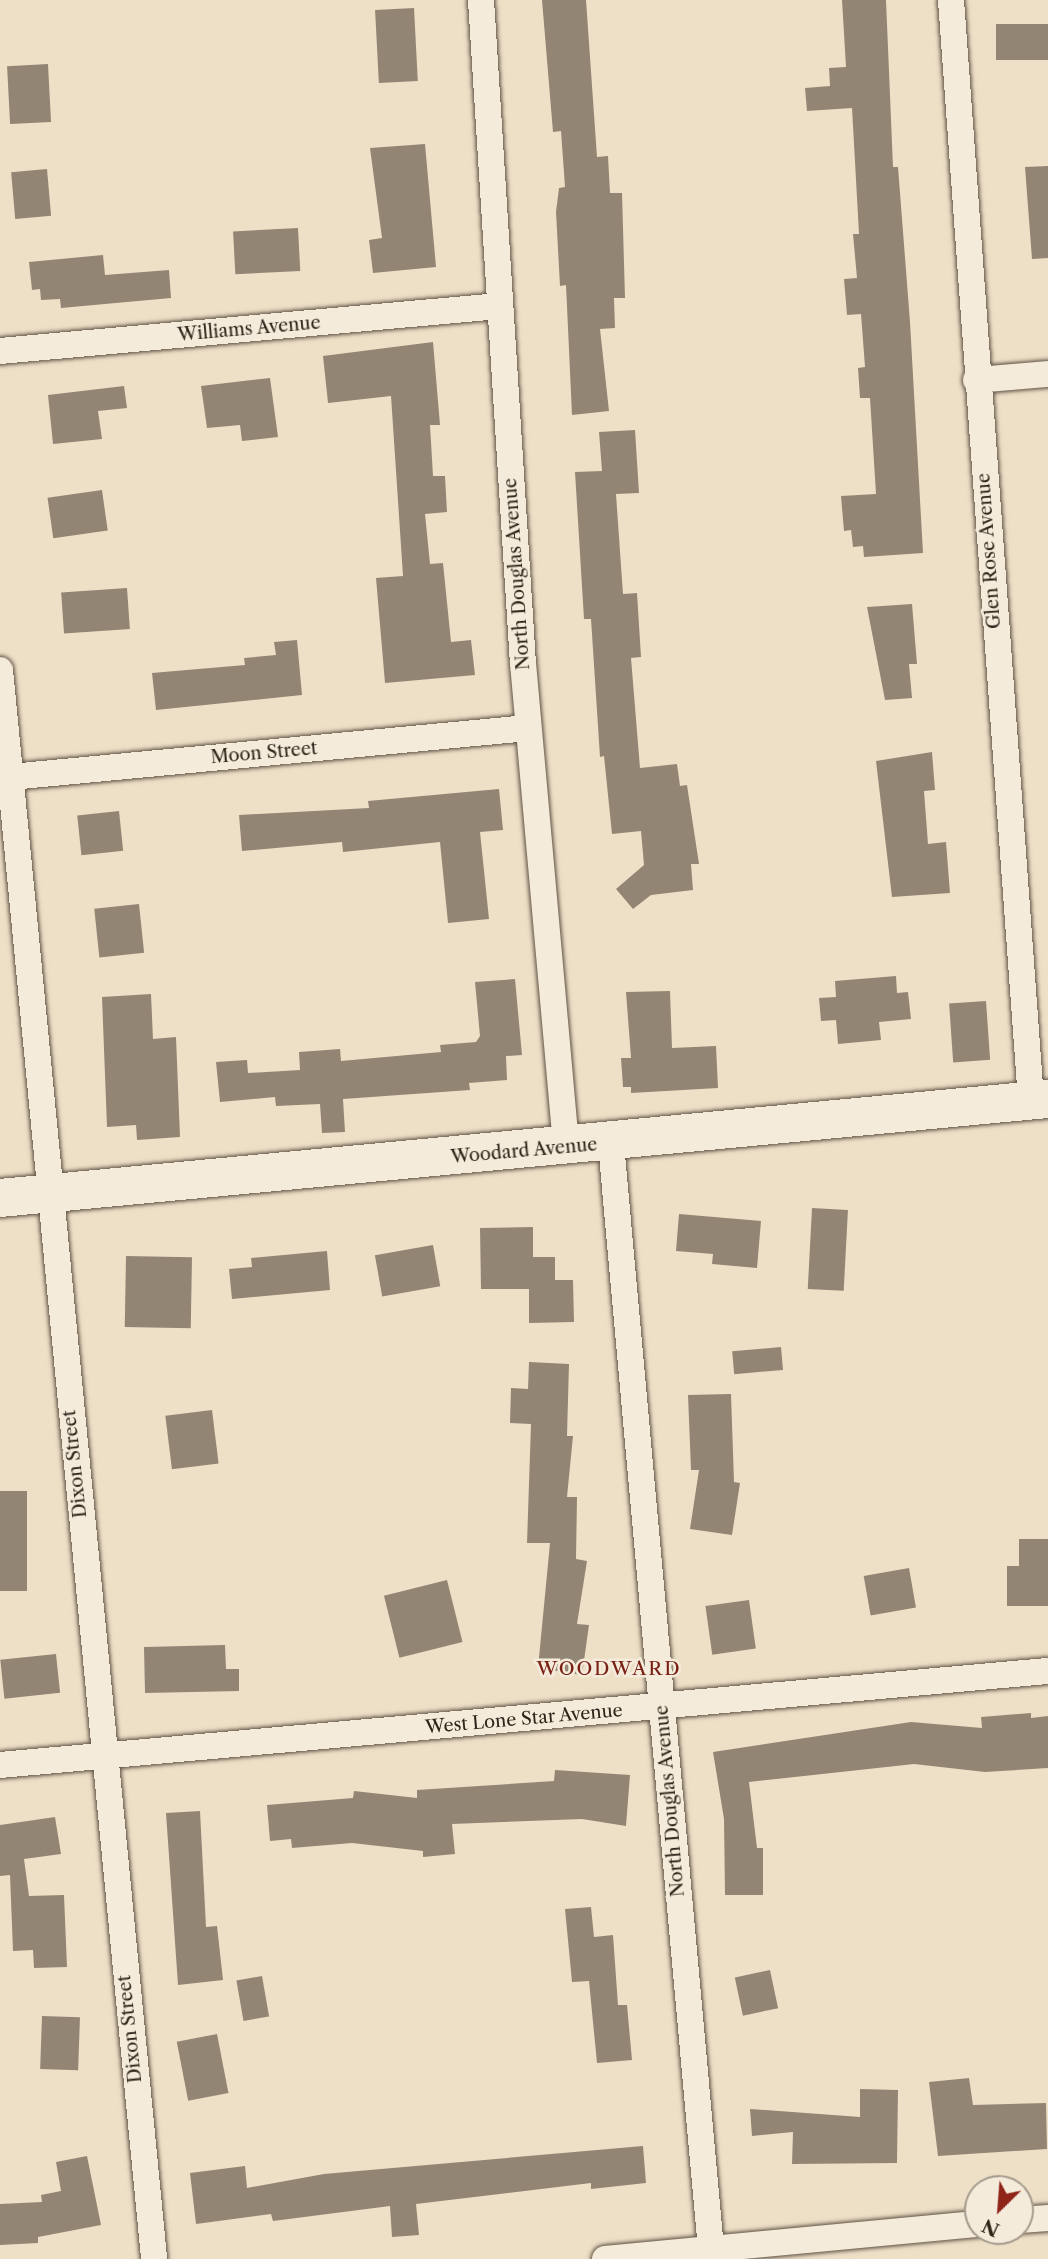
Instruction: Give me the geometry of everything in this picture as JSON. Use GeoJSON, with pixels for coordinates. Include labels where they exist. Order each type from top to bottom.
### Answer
{"type":"FeatureCollection","features":[{"type":"Feature","properties":{"kind":"street","name":"North Douglas Avenue"},"geometry":{"type":"LineString","coordinates":[[481,0],[528,728],[566,1147]]}},
{"type":"Feature","properties":{"kind":"street","name":"Glen Rose Avenue"},"geometry":{"type":"LineString","coordinates":[[951,0],[976,380],[1040,1100]]}},
{"type":"Feature","properties":{"kind":"street","name":"Williams Avenue"},"geometry":{"type":"LineString","coordinates":[[0,351],[499,306]]}},
{"type":"Feature","properties":{"kind":"street"},"geometry":{"type":"LineString","coordinates":[[976,380],[1048,374]]}},
{"type":"Feature","properties":{"kind":"street","name":"Dixon Street"},"geometry":{"type":"LineString","coordinates":[[0,670],[5,778],[154,2259]]}},
{"type":"Feature","properties":{"kind":"street","name":"Moon Street"},"geometry":{"type":"LineString","coordinates":[[5,778],[528,728]]}},
{"type":"Feature","properties":{"kind":"street","name":"Woodard Avenue"},"geometry":{"type":"LineString","coordinates":[[0,1198],[611,1144],[1040,1100]]}},
{"type":"Feature","properties":{"kind":"street","name":"North Douglas Avenue"},"geometry":{"type":"LineString","coordinates":[[611,1144],[711,2249]]}},
{"type":"Feature","properties":{"kind":"street","name":"West Lone Star Avenue"},"geometry":{"type":"LineString","coordinates":[[0,1765],[1048,1671]]}},
{"type":"Feature","properties":{"kind":"street"},"geometry":{"type":"LineString","coordinates":[[605,2259],[681,2256],[711,2249],[964,2225]]}},
{"type":"Feature","properties":{"kind":"building"},"geometry":{"type":"Polygon","coordinates":[[[542,0],[586,0],[597,157],[608,156],[610,193],[622,193],[625,298],[614,298],[615,328],[600,329],[609,411],[572,415],[566,285],[560,286],[556,212],[559,188],[565,187],[561,131],[553,132],[542,0]]]}},
{"type":"Feature","properties":{"kind":"building"},"geometry":{"type":"Polygon","coordinates":[[[842,0],[886,0],[893,167],[898,167],[923,553],[864,557],[863,546],[853,547],[851,530],[844,531],[841,496],[876,494],[870,398],[860,398],[858,368],[865,367],[861,314],[847,315],[844,279],[857,278],[853,234],[859,234],[852,108],[807,111],[805,88],[830,86],[829,68],[846,67],[842,0]]]}},
{"type":"Feature","properties":{"kind":"building"},"geometry":{"type":"Polygon","coordinates":[[[414,8],[418,81],[379,83],[375,10],[414,8]]]}},
{"type":"Feature","properties":{"kind":"building"},"geometry":{"type":"Polygon","coordinates":[[[996,24],[1048,24],[1048,60],[996,60],[996,24]]]}},
{"type":"Feature","properties":{"kind":"building"},"geometry":{"type":"Polygon","coordinates":[[[48,64],[51,122],[10,124],[7,66],[48,64]]]}},
{"type":"Feature","properties":{"kind":"building"},"geometry":{"type":"Polygon","coordinates":[[[425,144],[436,267],[373,273],[369,240],[382,238],[370,148],[425,144]]]}},
{"type":"Feature","properties":{"kind":"building"},"geometry":{"type":"Polygon","coordinates":[[[1048,166],[1048,258],[1032,259],[1025,167],[1048,166]]]}},
{"type":"Feature","properties":{"kind":"building"},"geometry":{"type":"Polygon","coordinates":[[[47,169],[51,216],[15,219],[11,172],[47,169]]]}},
{"type":"Feature","properties":{"kind":"building"},"geometry":{"type":"Polygon","coordinates":[[[298,228],[300,271],[235,274],[233,231],[298,228]]]}},
{"type":"Feature","properties":{"kind":"building"},"geometry":{"type":"Polygon","coordinates":[[[103,255],[105,275],[169,270],[171,298],[61,308],[60,299],[41,300],[40,289],[32,290],[29,262],[103,255]]]}},
{"type":"Feature","properties":{"kind":"building"},"geometry":{"type":"Polygon","coordinates":[[[433,342],[440,425],[430,425],[433,476],[445,476],[447,512],[425,514],[430,564],[443,563],[451,642],[471,640],[475,675],[385,683],[376,578],[403,576],[391,396],[328,403],[323,356],[433,342]]]}},
{"type":"Feature","properties":{"kind":"building"},"geometry":{"type":"Polygon","coordinates":[[[270,378],[278,437],[242,441],[240,425],[207,428],[201,386],[270,378]]]}},
{"type":"Feature","properties":{"kind":"building"},"geometry":{"type":"Polygon","coordinates":[[[124,386],[127,408],[98,411],[102,439],[53,444],[48,395],[124,386]]]}},
{"type":"Feature","properties":{"kind":"building"},"geometry":{"type":"Polygon","coordinates":[[[635,430],[639,493],[616,494],[623,594],[637,593],[641,657],[631,658],[640,768],[677,764],[680,786],[687,785],[699,864],[691,864],[693,890],[651,895],[633,909],[616,889],[644,865],[641,831],[612,834],[604,756],[600,757],[591,619],[584,619],[575,472],[602,471],[599,432],[635,430]]]}},
{"type":"Feature","properties":{"kind":"building"},"geometry":{"type":"Polygon","coordinates":[[[102,490],[108,531],[53,538],[48,498],[102,490]]]}},
{"type":"Feature","properties":{"kind":"building"},"geometry":{"type":"Polygon","coordinates":[[[127,588],[130,629],[64,634],[61,593],[127,588]]]}},
{"type":"Feature","properties":{"kind":"building"},"geometry":{"type":"Polygon","coordinates":[[[912,604],[917,664],[909,664],[912,698],[885,700],[867,607],[912,604]]]}},
{"type":"Feature","properties":{"kind":"building"},"geometry":{"type":"Polygon","coordinates":[[[297,640],[302,695],[156,710],[152,673],[245,665],[244,658],[276,655],[274,642],[297,640]]]}},
{"type":"Feature","properties":{"kind":"building"},"geometry":{"type":"Polygon","coordinates":[[[932,752],[935,790],[924,791],[928,844],[946,842],[950,893],[892,897],[876,761],[932,752]]]}},
{"type":"Feature","properties":{"kind":"building"},"geometry":{"type":"Polygon","coordinates":[[[499,789],[503,830],[480,832],[489,919],[448,923],[440,842],[343,852],[342,842],[242,851],[239,815],[369,808],[368,801],[499,789]]]}},
{"type":"Feature","properties":{"kind":"building"},"geometry":{"type":"Polygon","coordinates":[[[119,811],[123,851],[81,855],[77,815],[119,811]]]}},
{"type":"Feature","properties":{"kind":"building"},"geometry":{"type":"Polygon","coordinates":[[[139,904],[144,953],[99,957],[94,909],[139,904]]]}},
{"type":"Feature","properties":{"kind":"building"},"geometry":{"type":"Polygon","coordinates":[[[896,976],[897,993],[908,992],[911,1019],[879,1022],[881,1040],[838,1044],[836,1020],[821,1021],[819,998],[836,997],[835,981],[896,976]]]}},
{"type":"Feature","properties":{"kind":"building"},"geometry":{"type":"Polygon","coordinates":[[[515,979],[522,1055],[506,1056],[507,1080],[469,1083],[470,1090],[343,1099],[345,1132],[322,1133],[320,1104],[276,1106],[275,1097],[220,1102],[216,1062],[247,1060],[248,1073],[300,1070],[299,1052],[340,1049],[341,1061],[441,1052],[440,1045],[476,1042],[480,1036],[475,982],[515,979]]]}},
{"type":"Feature","properties":{"kind":"building"},"geometry":{"type":"Polygon","coordinates":[[[670,991],[672,1048],[716,1046],[718,1088],[631,1093],[631,1087],[623,1087],[621,1058],[631,1058],[626,992],[670,991]]]}},
{"type":"Feature","properties":{"kind":"building"},"geometry":{"type":"Polygon","coordinates":[[[151,994],[153,1039],[176,1037],[180,1137],[137,1140],[136,1125],[107,1127],[102,997],[151,994]]]}},
{"type":"Feature","properties":{"kind":"building"},"geometry":{"type":"Polygon","coordinates":[[[986,1001],[990,1060],[953,1062],[949,1004],[986,1001]]]}},
{"type":"Feature","properties":{"kind":"building"},"geometry":{"type":"Polygon","coordinates":[[[812,1208],[848,1210],[844,1291],[808,1289],[812,1208]]]}},
{"type":"Feature","properties":{"kind":"building"},"geometry":{"type":"Polygon","coordinates":[[[679,1214],[761,1221],[757,1268],[712,1264],[713,1254],[676,1251],[679,1214]]]}},
{"type":"Feature","properties":{"kind":"building"},"geometry":{"type":"Polygon","coordinates":[[[533,1227],[533,1257],[555,1257],[555,1280],[573,1280],[574,1322],[529,1323],[529,1289],[481,1289],[480,1228],[533,1227]]]}},
{"type":"Feature","properties":{"kind":"building"},"geometry":{"type":"Polygon","coordinates":[[[433,1245],[440,1286],[382,1297],[375,1255],[433,1245]]]}},
{"type":"Feature","properties":{"kind":"building"},"geometry":{"type":"Polygon","coordinates":[[[327,1251],[330,1290],[232,1299],[229,1269],[252,1267],[251,1258],[327,1251]]]}},
{"type":"Feature","properties":{"kind":"building"},"geometry":{"type":"Polygon","coordinates":[[[126,1256],[192,1257],[191,1328],[125,1327],[126,1256]]]}},
{"type":"Feature","properties":{"kind":"building"},"geometry":{"type":"Polygon","coordinates":[[[781,1347],[783,1370],[734,1374],[732,1351],[781,1347]]]}},
{"type":"Feature","properties":{"kind":"building"},"geometry":{"type":"Polygon","coordinates":[[[529,1362],[569,1364],[567,1436],[573,1436],[567,1497],[577,1497],[576,1559],[587,1561],[577,1624],[589,1625],[582,1675],[538,1668],[550,1543],[527,1543],[531,1424],[510,1423],[511,1388],[528,1389],[529,1362]]]}},
{"type":"Feature","properties":{"kind":"building"},"geometry":{"type":"Polygon","coordinates":[[[731,1394],[734,1482],[740,1483],[732,1535],[690,1529],[699,1470],[691,1470],[688,1395],[731,1394]]]}},
{"type":"Feature","properties":{"kind":"building"},"geometry":{"type":"Polygon","coordinates":[[[212,1410],[219,1464],[172,1469],[165,1416],[212,1410]]]}},
{"type":"Feature","properties":{"kind":"building"},"geometry":{"type":"Polygon","coordinates":[[[0,1491],[27,1491],[27,1591],[0,1591],[0,1491]]]}},
{"type":"Feature","properties":{"kind":"building"},"geometry":{"type":"Polygon","coordinates":[[[1019,1539],[1048,1539],[1048,1606],[1007,1606],[1007,1566],[1019,1566],[1019,1539]]]}},
{"type":"Feature","properties":{"kind":"building"},"geometry":{"type":"Polygon","coordinates":[[[909,1568],[916,1607],[871,1615],[864,1576],[909,1568]]]}},
{"type":"Feature","properties":{"kind":"building"},"geometry":{"type":"Polygon","coordinates":[[[447,1580],[462,1642],[399,1658],[384,1596],[447,1580]]]}},
{"type":"Feature","properties":{"kind":"building"},"geometry":{"type":"Polygon","coordinates":[[[749,1600],[756,1649],[712,1655],[705,1606],[749,1600]]]}},
{"type":"Feature","properties":{"kind":"building"},"geometry":{"type":"Polygon","coordinates":[[[225,1645],[226,1669],[239,1669],[239,1691],[145,1693],[144,1647],[225,1645]]]}},
{"type":"Feature","properties":{"kind":"building"},"geometry":{"type":"Polygon","coordinates":[[[56,1654],[60,1693],[4,1699],[0,1660],[56,1654]]]}},
{"type":"Feature","properties":{"kind":"building"},"geometry":{"type":"Polygon","coordinates":[[[1031,1713],[1031,1718],[1048,1716],[1048,1768],[985,1772],[914,1764],[749,1782],[757,1848],[763,1848],[763,1895],[725,1895],[724,1819],[713,1752],[911,1722],[982,1728],[981,1717],[1031,1713]]]}},
{"type":"Feature","properties":{"kind":"building"},"geometry":{"type":"Polygon","coordinates":[[[555,1770],[630,1775],[626,1826],[582,1819],[452,1824],[455,1854],[423,1857],[423,1851],[352,1843],[292,1848],[291,1839],[270,1841],[267,1805],[353,1798],[354,1791],[417,1798],[417,1790],[554,1781],[555,1770]]]}},
{"type":"Feature","properties":{"kind":"building"},"geometry":{"type":"Polygon","coordinates":[[[200,1811],[206,1927],[217,1926],[223,1980],[178,1985],[166,1813],[200,1811]]]}},
{"type":"Feature","properties":{"kind":"building"},"geometry":{"type":"Polygon","coordinates":[[[55,1817],[61,1854],[24,1859],[29,1896],[64,1895],[67,1967],[34,1968],[33,1950],[13,1951],[10,1875],[0,1876],[0,1825],[55,1817]]]}},
{"type":"Feature","properties":{"kind":"building"},"geometry":{"type":"Polygon","coordinates":[[[591,1907],[594,1937],[613,1935],[618,2005],[627,2005],[632,2060],[597,2063],[589,1981],[572,1982],[565,1909],[591,1907]]]}},
{"type":"Feature","properties":{"kind":"building"},"geometry":{"type":"Polygon","coordinates":[[[770,1970],[778,2008],[743,2016],[735,1977],[770,1970]]]}},
{"type":"Feature","properties":{"kind":"building"},"geometry":{"type":"Polygon","coordinates":[[[262,1976],[269,2016],[244,2021],[236,1981],[262,1976]]]}},
{"type":"Feature","properties":{"kind":"building"},"geometry":{"type":"Polygon","coordinates":[[[42,2016],[80,2017],[78,2070],[40,2069],[42,2016]]]}},
{"type":"Feature","properties":{"kind":"building"},"geometry":{"type":"Polygon","coordinates":[[[217,2034],[228,2093],[188,2101],[177,2042],[217,2034]]]}},
{"type":"Feature","properties":{"kind":"building"},"geometry":{"type":"Polygon","coordinates":[[[969,2078],[973,2105],[1046,2103],[1047,2149],[938,2156],[929,2082],[969,2078]]]}},
{"type":"Feature","properties":{"kind":"building"},"geometry":{"type":"Polygon","coordinates":[[[860,2089],[898,2090],[897,2163],[792,2164],[793,2132],[752,2136],[750,2109],[860,2117],[860,2089]]]}},
{"type":"Feature","properties":{"kind":"building"},"geometry":{"type":"Polygon","coordinates":[[[643,2146],[646,2183],[591,2189],[591,2183],[416,2204],[419,2235],[392,2237],[390,2206],[273,2221],[271,2214],[196,2224],[190,2173],[245,2166],[247,2188],[324,2174],[643,2146]]]}},
{"type":"Feature","properties":{"kind":"building"},"geometry":{"type":"Polygon","coordinates":[[[87,2156],[101,2225],[38,2237],[38,2243],[0,2245],[0,2204],[42,2202],[41,2195],[61,2191],[56,2162],[87,2156]]]}},
{"type":"Feature","properties":{"kind":"district","name":"WOODWARD"},"geometry":{"type":"Point","coordinates":[609,1669]}}]}
